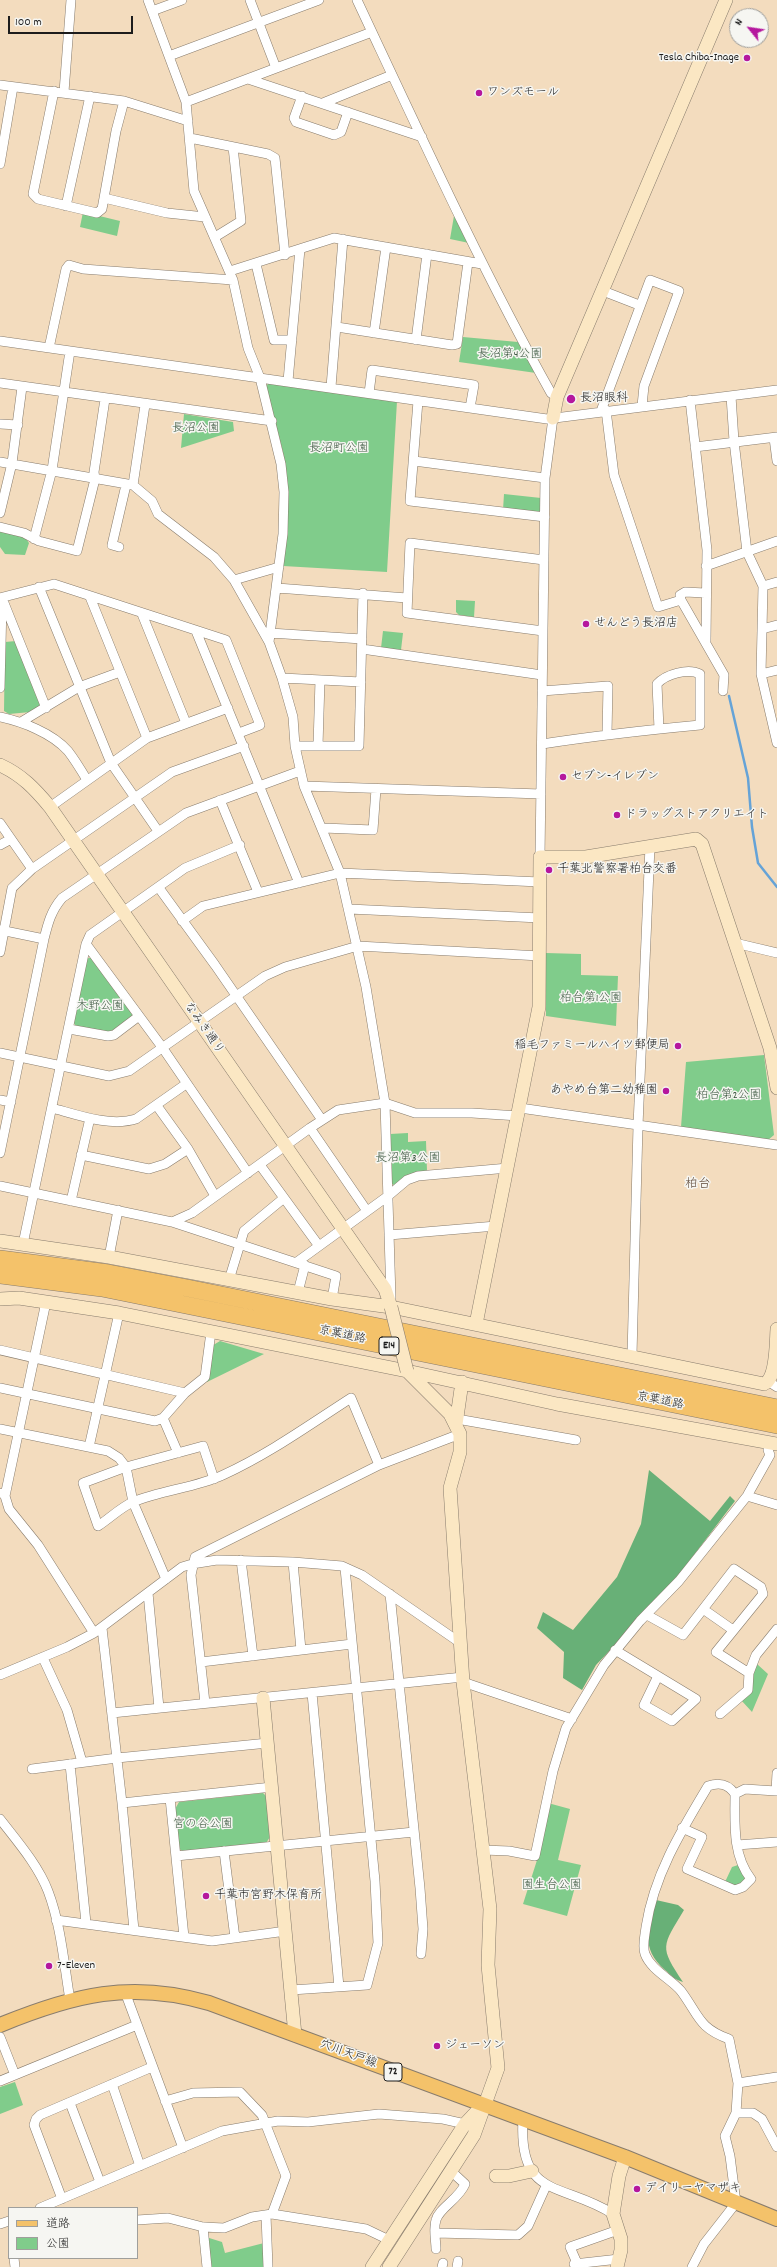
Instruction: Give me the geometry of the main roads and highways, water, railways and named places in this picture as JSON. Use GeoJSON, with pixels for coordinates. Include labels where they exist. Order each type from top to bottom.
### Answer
{"type":"FeatureCollection","features":[{"type":"Feature","properties":{"kind":"highway","name":"京葉道路"},"geometry":{"type":"LineString","coordinates":[[0,1259],[108,1273],[172,1285],[777,1408]]}},
{"type":"Feature","properties":{"kind":"highway","name":"京葉道路"},"geometry":{"type":"LineString","coordinates":[[0,1276],[102,1288],[777,1425]]}},
{"type":"Feature","properties":{"kind":"main road","name":"穴川天戸線"},"geometry":{"type":"LineString","coordinates":[[0,2025],[70,2000],[124,1992],[144,1991],[183,1995],[522,2119],[625,2158],[777,2219]]}},
{"type":"Feature","properties":{"kind":"waterway"},"geometry":{"type":"LineString","coordinates":[[729,696],[748,778],[752,827],[758,863],[777,887]]}},
{"type":"Feature","properties":{"kind":"place","name":"Tesla Chiba-Inage"},"geometry":{"type":"Point","coordinates":[747,58]}},
{"type":"Feature","properties":{"kind":"place","name":"ワンズモール"},"geometry":{"type":"Point","coordinates":[479,93]}},
{"type":"Feature","properties":{"kind":"place","name":"長沼眼科"},"geometry":{"type":"Point","coordinates":[571,399]}},
{"type":"Feature","properties":{"kind":"place","name":"せんどう長沼店"},"geometry":{"type":"Point","coordinates":[586,624]}},
{"type":"Feature","properties":{"kind":"place","name":"セブン-イレブン"},"geometry":{"type":"Point","coordinates":[563,777]}},
{"type":"Feature","properties":{"kind":"place","name":"ドラッグストアクリエイト"},"geometry":{"type":"Point","coordinates":[617,815]}},
{"type":"Feature","properties":{"kind":"place","name":"千葉北警察署柏台交番"},"geometry":{"type":"Point","coordinates":[549,870]}},
{"type":"Feature","properties":{"kind":"place","name":"稲毛ファミールハイツ郵便局"},"geometry":{"type":"Point","coordinates":[678,1046]}},
{"type":"Feature","properties":{"kind":"place","name":"あやめ台第二幼稚園"},"geometry":{"type":"Point","coordinates":[666,1091]}},
{"type":"Feature","properties":{"kind":"place","name":"千葉市宮野木保育所"},"geometry":{"type":"Point","coordinates":[206,1896]}},
{"type":"Feature","properties":{"kind":"place","name":"7-Eleven"},"geometry":{"type":"Point","coordinates":[49,1966]}},
{"type":"Feature","properties":{"kind":"place","name":"ジェーソン"},"geometry":{"type":"Point","coordinates":[437,2046]}},
{"type":"Feature","properties":{"kind":"place","name":"デイリーヤマザキ"},"geometry":{"type":"Point","coordinates":[637,2189]}},
{"type":"Feature","properties":{"kind":"district","name":"柏台"},"geometry":{"type":"Point","coordinates":[698,1185]}},
{"type":"Feature","properties":{"kind":"park label","name":"長沼第4公園"},"geometry":{"type":"Point","coordinates":[510,355]}},
{"type":"Feature","properties":{"kind":"park label","name":"長沼公園"},"geometry":{"type":"Point","coordinates":[196,429]}},
{"type":"Feature","properties":{"kind":"park label","name":"長沼町公園"},"geometry":{"type":"Point","coordinates":[339,449]}},
{"type":"Feature","properties":{"kind":"park label","name":"柏台第1公園"},"geometry":{"type":"Point","coordinates":[591,999]}},
{"type":"Feature","properties":{"kind":"park label","name":"木野公園"},"geometry":{"type":"Point","coordinates":[100,1007]}},
{"type":"Feature","properties":{"kind":"park label","name":"柏台第2公園"},"geometry":{"type":"Point","coordinates":[729,1096]}},
{"type":"Feature","properties":{"kind":"park label","name":"長沼第3公園"},"geometry":{"type":"Point","coordinates":[408,1159]}},
{"type":"Feature","properties":{"kind":"park label","name":"宮の谷公園"},"geometry":{"type":"Point","coordinates":[203,1825]}},
{"type":"Feature","properties":{"kind":"park label","name":"園生台公園"},"geometry":{"type":"Point","coordinates":[552,1886]}}]}
